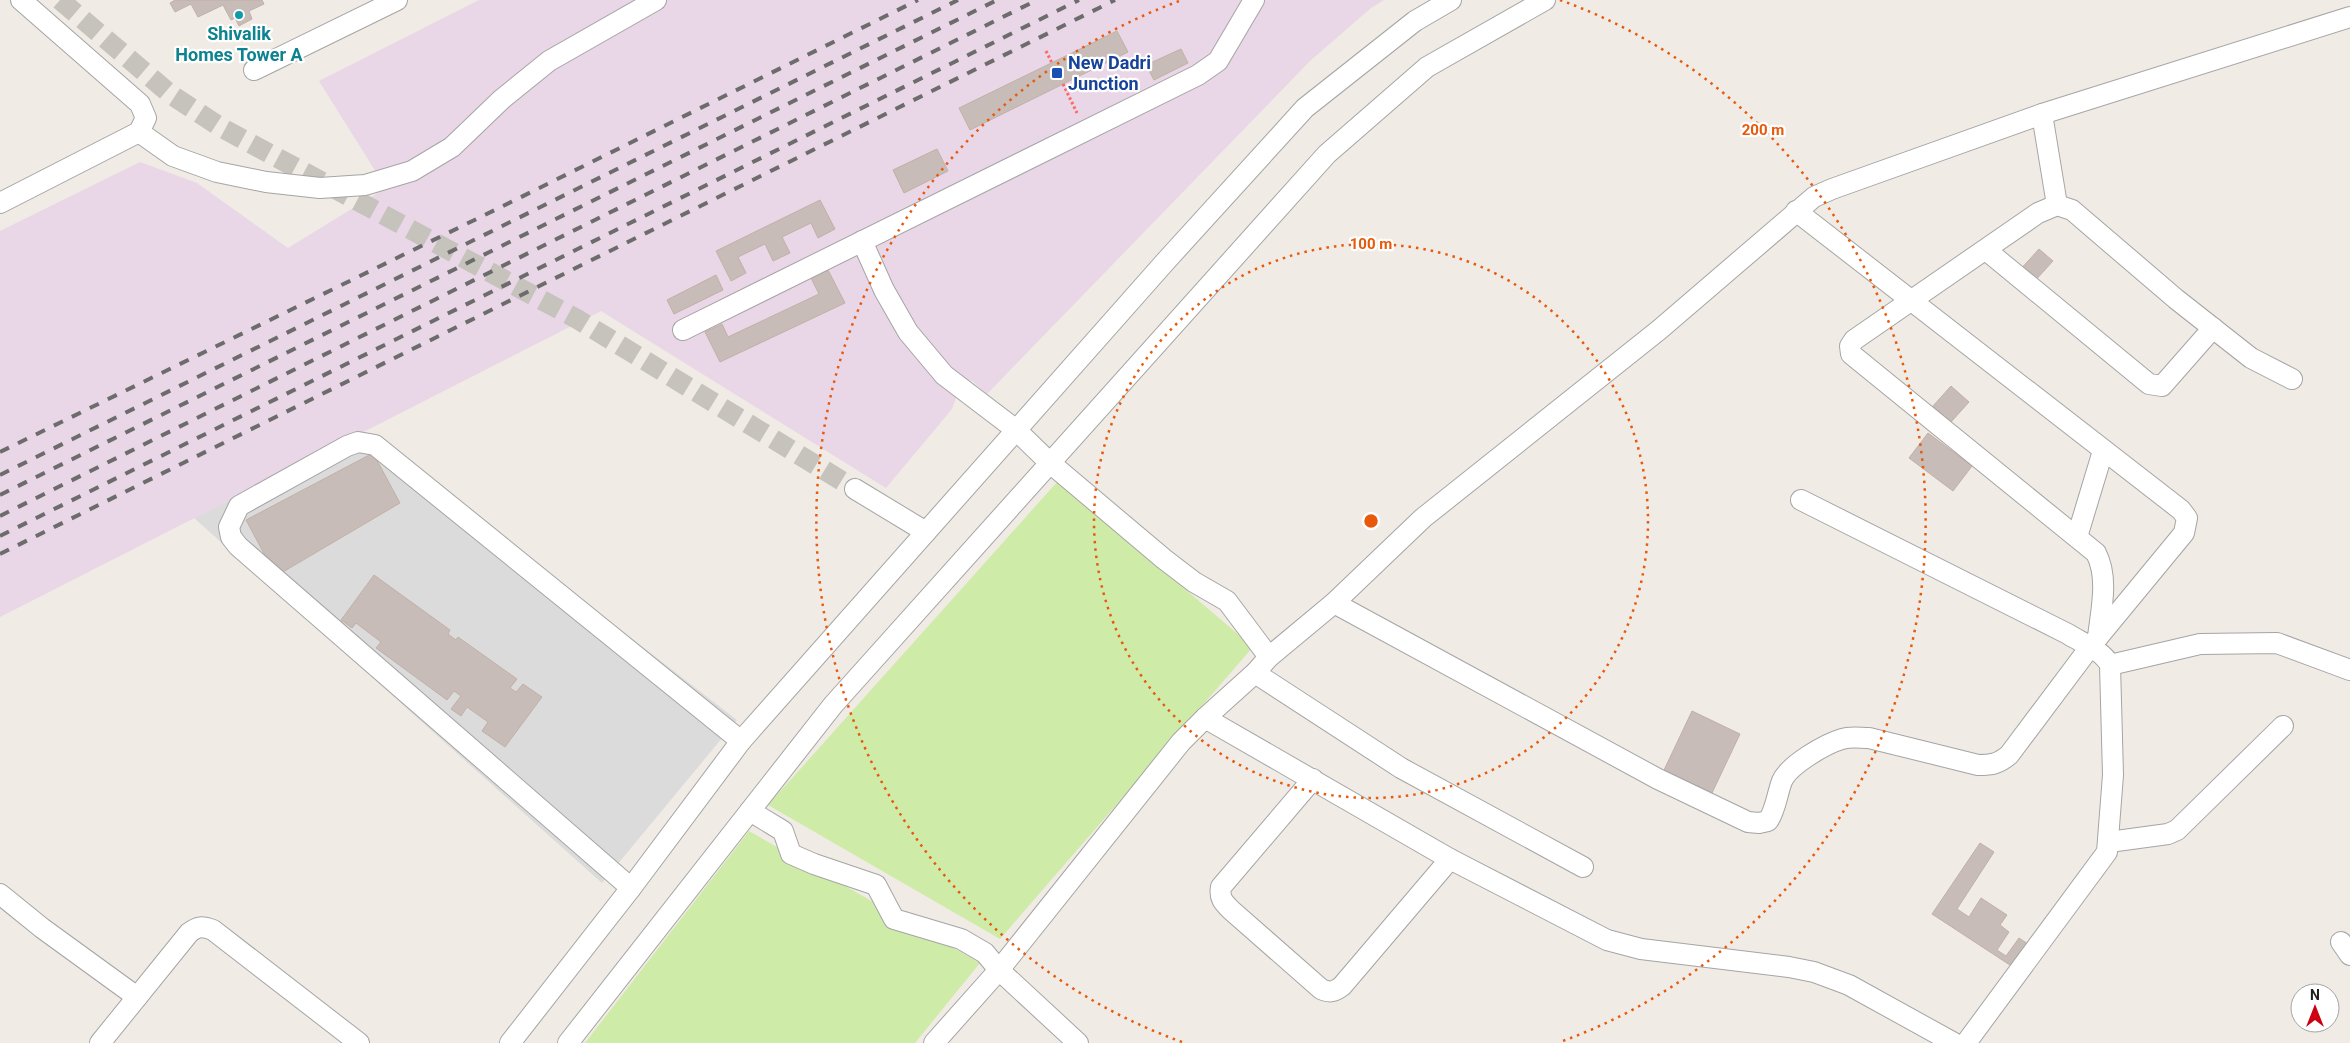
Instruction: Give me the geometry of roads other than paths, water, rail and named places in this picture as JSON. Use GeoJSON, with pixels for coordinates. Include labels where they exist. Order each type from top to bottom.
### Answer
{"type":"FeatureCollection","features":[{"type":"Feature","properties":{"kind":"street"},"geometry":{"type":"LineString","coordinates":[[0,203],[139,132],[146,118],[140,104],[21,0]]}},
{"type":"Feature","properties":{"kind":"street"},"geometry":{"type":"LineString","coordinates":[[254,70],[397,0]]}},
{"type":"Feature","properties":{"kind":"street"},"geometry":{"type":"LineString","coordinates":[[139,132],[173,156],[217,172],[266,182],[320,188],[365,186],[412,171],[452,147],[502,99],[549,62],[656,0]]}},
{"type":"Feature","properties":{"kind":"street"},"geometry":{"type":"LineString","coordinates":[[683,330],[1198,75],[1218,61],[1254,0]]}},
{"type":"Feature","properties":{"kind":"street"},"geometry":{"type":"LineString","coordinates":[[510,1043],[631,888],[741,741],[1015,430],[1305,108],[1415,21],[1451,0]]}},
{"type":"Feature","properties":{"kind":"street"},"geometry":{"type":"LineString","coordinates":[[568,1043],[833,705],[1327,154],[1427,67],[1545,0]]}},
{"type":"Feature","properties":{"kind":"street"},"geometry":{"type":"LineString","coordinates":[[934,1043],[999,970],[1175,750],[1269,656],[1334,604],[1423,518],[1659,330],[1814,197],[2042,114],[2232,52],[2350,17]]}},
{"type":"Feature","properties":{"kind":"street"},"geometry":{"type":"LineString","coordinates":[[2042,114],[2057,205]]}},
{"type":"Feature","properties":{"kind":"street"},"geometry":{"type":"LineString","coordinates":[[2094,642],[2103,569],[2096,553],[1851,354],[1850,346],[1854,340],[1912,302],[2038,213],[2057,205],[2072,210],[2213,328],[2256,361],[2292,379]]}},
{"type":"Feature","properties":{"kind":"street"},"geometry":{"type":"LineString","coordinates":[[1334,604],[1658,779],[1732,816],[1759,824],[1768,821],[1772,814],[1783,780],[1788,772],[1797,764],[1842,739],[1855,737],[1870,738],[1978,765],[2000,763],[2009,755],[2094,642],[2184,533],[2187,526],[2187,518],[2181,510],[1796,211]]}},
{"type":"Feature","properties":{"kind":"street"},"geometry":{"type":"LineString","coordinates":[[862,241],[884,290],[908,332],[944,375],[1015,430],[1049,462],[1164,559],[1194,582],[1227,601],[1269,656]]}},
{"type":"Feature","properties":{"kind":"street"},"geometry":{"type":"LineString","coordinates":[[1986,250],[2149,384],[2162,386],[2213,328]]}},
{"type":"Feature","properties":{"kind":"street"},"geometry":{"type":"LineString","coordinates":[[631,888],[238,546],[230,537],[229,527],[240,506],[347,446],[358,442],[375,445],[741,741]]}},
{"type":"Feature","properties":{"kind":"street"},"geometry":{"type":"LineString","coordinates":[[2077,538],[2103,451]]}},
{"type":"Feature","properties":{"kind":"street"},"geometry":{"type":"LineString","coordinates":[[854,489],[926,532]]}},
{"type":"Feature","properties":{"kind":"street"},"geometry":{"type":"LineString","coordinates":[[1801,500],[2012,605],[2094,642],[2110,664],[2113,775],[2107,852],[1966,1043]]}},
{"type":"Feature","properties":{"kind":"street"},"geometry":{"type":"LineString","coordinates":[[2110,664],[2200,644],[2278,643],[2350,670]]}},
{"type":"Feature","properties":{"kind":"street"},"geometry":{"type":"LineString","coordinates":[[1255,672],[1401,768],[1583,867]]}},
{"type":"Feature","properties":{"kind":"street"},"geometry":{"type":"LineString","coordinates":[[1205,718],[1450,859],[1606,940],[1641,949],[1789,966],[1814,972],[1849,985],[1954,1043]]}},
{"type":"Feature","properties":{"kind":"street"},"geometry":{"type":"LineString","coordinates":[[2109,842],[2168,834],[2184,825],[2283,726]]}},
{"type":"Feature","properties":{"kind":"street"},"geometry":{"type":"LineString","coordinates":[[1314,779],[1221,887],[1220,895],[1222,902],[1321,989],[1334,992],[1342,986],[1450,859]]}},
{"type":"Feature","properties":{"kind":"street"},"geometry":{"type":"LineString","coordinates":[[750,811],[783,831],[791,854],[876,886],[894,919],[961,939],[986,953],[999,970],[1078,1043]]}},
{"type":"Feature","properties":{"kind":"street"},"geometry":{"type":"LineString","coordinates":[[0,894],[42,928],[137,998]]}},
{"type":"Feature","properties":{"kind":"street"},"geometry":{"type":"LineString","coordinates":[[110,1040],[137,998],[189,933],[196,927],[203,926],[213,930],[359,1043]]}},
{"type":"Feature","properties":{"kind":"tunnel"},"geometry":{"type":"LineString","coordinates":[[60,0],[170,94],[222,128],[577,319],[855,489]]}},
{"type":"Feature","properties":{"kind":"railway"},"geometry":{"type":"LineString","coordinates":[[0,452],[499,208],[918,0]]}},
{"type":"Feature","properties":{"kind":"railway"},"geometry":{"type":"LineString","coordinates":[[0,475],[958,0]]}},
{"type":"Feature","properties":{"kind":"railway"},"geometry":{"type":"LineString","coordinates":[[0,495],[997,0]]}},
{"type":"Feature","properties":{"kind":"railway"},"geometry":{"type":"LineString","coordinates":[[0,516],[1037,0]]}},
{"type":"Feature","properties":{"kind":"railway"},"geometry":{"type":"LineString","coordinates":[[0,536],[1079,0]]}},
{"type":"Feature","properties":{"kind":"railway"},"geometry":{"type":"LineString","coordinates":[[0,554],[1115,0]]}},
{"type":"Feature","properties":{"kind":"place","name":"Shivalik Homes Tower A"},"geometry":{"type":"Point","coordinates":[239,15]}},
{"type":"Feature","properties":{"kind":"place","name":"New Dadri Junction"},"geometry":{"type":"Point","coordinates":[1057,73]}}]}
